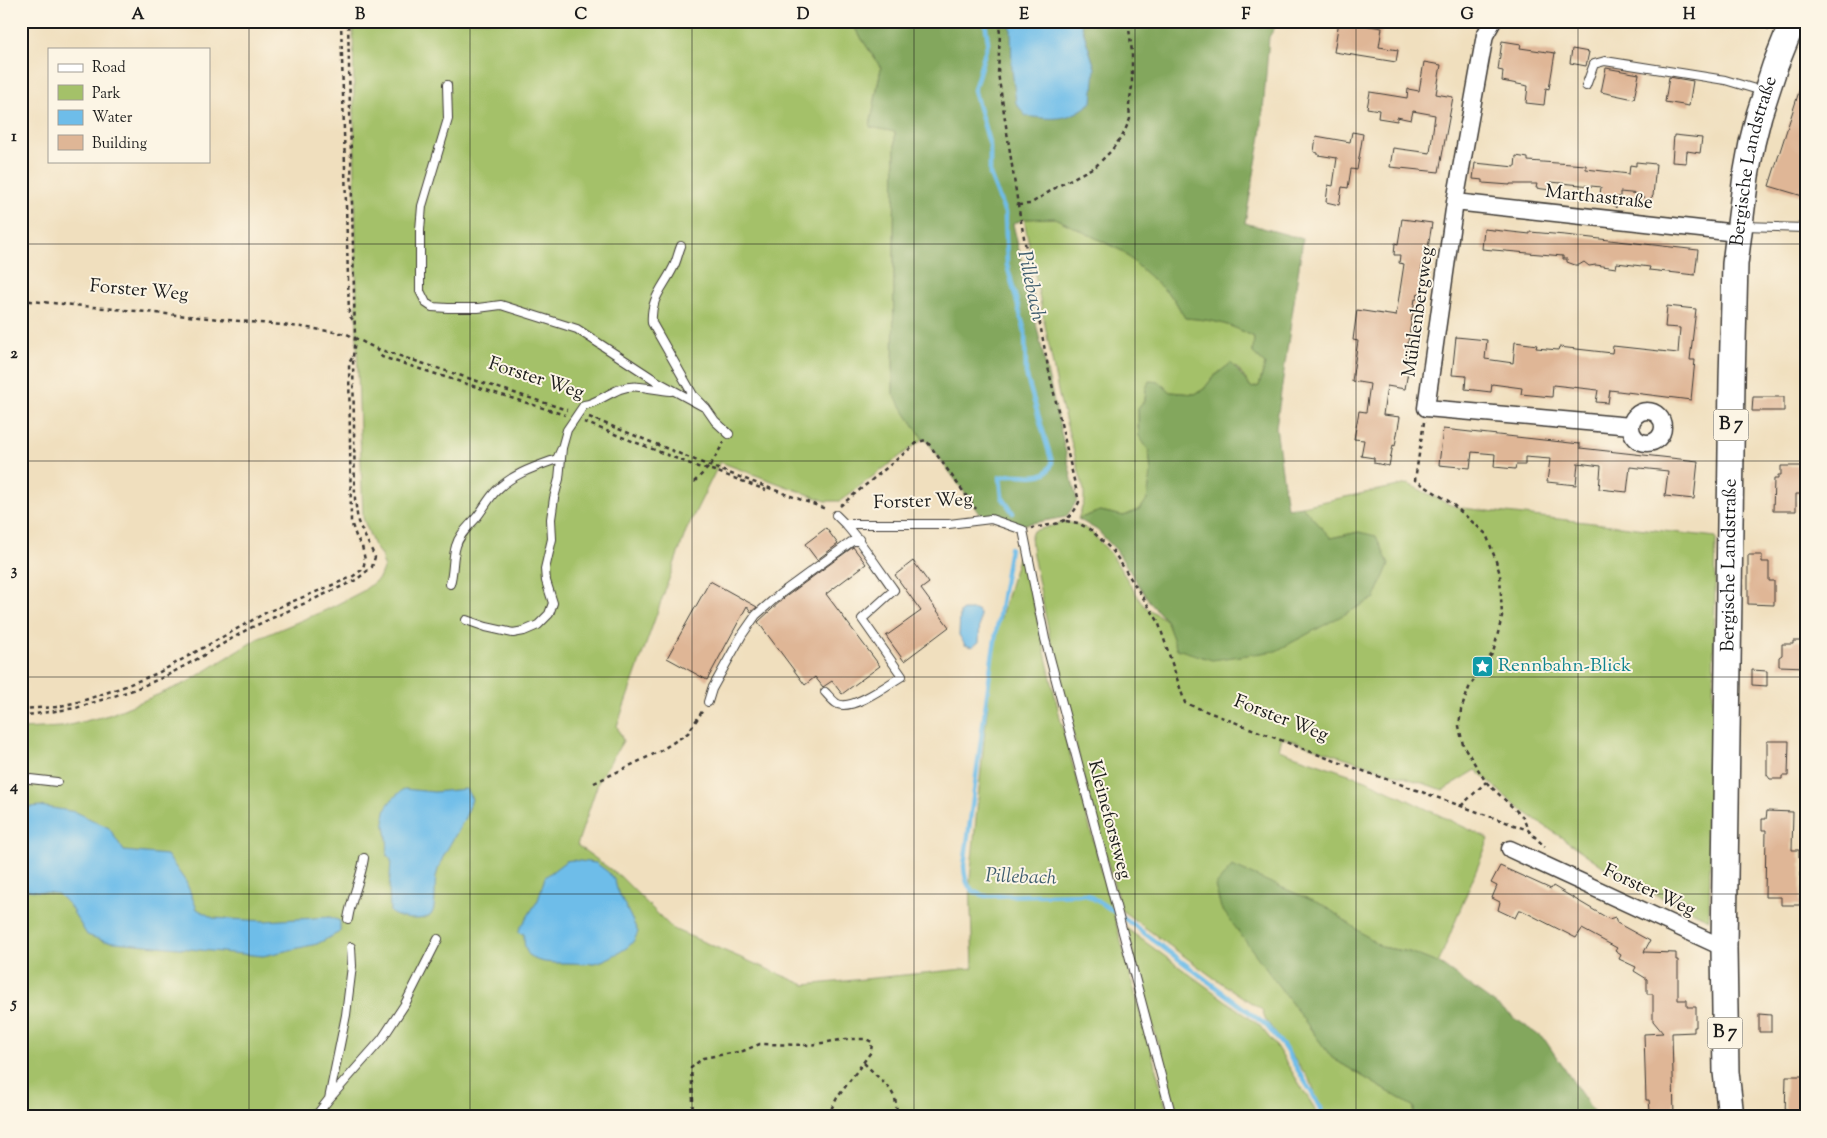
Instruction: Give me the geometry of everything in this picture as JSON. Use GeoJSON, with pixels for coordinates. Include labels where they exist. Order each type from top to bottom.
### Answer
{"type":"FeatureCollection","features":[{"type":"Feature","properties":{"kind":"main road","name":"Bergische Landstraße"},"geometry":{"type":"LineString","coordinates":[[1732,1117],[1726,1072],[1724,948],[1735,272],[1738,229],[1751,151],[1766,93],[1793,21]]}},
{"type":"Feature","properties":{"kind":"street","name":"Mühlenbergweg"},"geometry":{"type":"LineString","coordinates":[[1493,21],[1486,35],[1481,57],[1456,202],[1426,408],[1631,426]]}},
{"type":"Feature","properties":{"kind":"street","name":"Marthastraße"},"geometry":{"type":"LineString","coordinates":[[1456,202],[1738,229]]}},
{"type":"Feature","properties":{"kind":"street","name":"Forster Weg"},"geometry":{"type":"LineString","coordinates":[[1510,849],[1724,948]]}},
{"type":"Feature","properties":{"kind":"lane"},"geometry":{"type":"LineString","coordinates":[[1586,86],[1590,70],[1594,64],[1605,61],[1725,80],[1750,86],[1766,93]]}},
{"type":"Feature","properties":{"kind":"lane"},"geometry":{"type":"LineString","coordinates":[[447,85],[448,119],[422,206],[420,291],[426,303],[432,307],[448,308],[478,308],[501,305],[577,329],[658,382],[706,408]]}},
{"type":"Feature","properties":{"kind":"lane"},"geometry":{"type":"LineString","coordinates":[[1738,229],[1806,228]]}},
{"type":"Feature","properties":{"kind":"lane"},"geometry":{"type":"LineString","coordinates":[[681,246],[674,267],[658,293],[651,310],[652,323],[693,395],[729,434]]}},
{"type":"Feature","properties":{"kind":"lane"},"geometry":{"type":"LineString","coordinates":[[450,584],[453,575],[456,545],[464,530],[477,517],[485,503],[506,481],[557,459],[568,430],[584,406],[594,404],[603,396],[621,389],[637,386],[675,391]]}},
{"type":"Feature","properties":{"kind":"lane"},"geometry":{"type":"LineString","coordinates":[[466,620],[513,633],[538,625],[548,614],[553,603],[546,581],[545,569],[552,538],[552,512],[559,479],[562,448]]}},
{"type":"Feature","properties":{"kind":"lane"},"geometry":{"type":"LineString","coordinates":[[825,692],[836,704],[847,706],[858,702],[902,676],[862,619],[894,590],[865,551],[859,539],[834,513]]}},
{"type":"Feature","properties":{"kind":"lane","name":"Forster Weg"},"geometry":{"type":"LineString","coordinates":[[845,524],[949,524],[991,519],[1024,530]]}},
{"type":"Feature","properties":{"kind":"lane","name":"Kleineforstweg"},"geometry":{"type":"LineString","coordinates":[[1024,530],[1045,639],[1122,936],[1172,1117]]}},
{"type":"Feature","properties":{"kind":"lane"},"geometry":{"type":"LineString","coordinates":[[708,702],[712,689],[742,635],[756,615],[780,594],[851,542],[859,539]]}},
{"type":"Feature","properties":{"kind":"lane"},"geometry":{"type":"LineString","coordinates":[[21,778],[57,782]]}},
{"type":"Feature","properties":{"kind":"lane"},"geometry":{"type":"LineString","coordinates":[[348,919],[350,907],[362,874],[364,858]]}},
{"type":"Feature","properties":{"kind":"lane"},"geometry":{"type":"LineString","coordinates":[[315,1117],[382,1040],[404,1004],[438,939]]}},
{"type":"Feature","properties":{"kind":"lane"},"geometry":{"type":"LineString","coordinates":[[329,1099],[346,1015],[352,966],[352,947]]}},
{"type":"Feature","properties":{"kind":"path"},"geometry":{"type":"LineString","coordinates":[[341,21],[349,315],[354,321]]}},
{"type":"Feature","properties":{"kind":"path"},"geometry":{"type":"LineString","coordinates":[[21,716],[76,708],[133,690],[164,677],[248,628],[356,580],[372,568],[375,557],[358,522],[355,499],[353,358],[355,337],[348,21]]}},
{"type":"Feature","properties":{"kind":"path"},"geometry":{"type":"LineString","coordinates":[[998,21],[1000,32],[998,73],[1018,205],[1048,367],[1079,502],[1074,512],[1066,521],[1024,530]]}},
{"type":"Feature","properties":{"kind":"path"},"geometry":{"type":"LineString","coordinates":[[1018,205],[1030,204],[1096,166],[1123,135],[1130,120],[1129,105],[1132,86],[1132,52],[1128,21]]}},
{"type":"Feature","properties":{"kind":"path","name":"Forster Weg"},"geometry":{"type":"LineString","coordinates":[[21,300],[337,331],[355,337],[375,348],[578,413],[834,513]]}},
{"type":"Feature","properties":{"kind":"path"},"geometry":{"type":"LineString","coordinates":[[21,709],[56,707],[82,701],[158,673],[267,612],[345,580],[362,569],[365,565],[365,556],[351,522],[349,363],[353,358]]}},
{"type":"Feature","properties":{"kind":"path"},"geometry":{"type":"LineString","coordinates":[[1424,418],[1415,480],[1450,502],[1486,534],[1500,574],[1502,617],[1494,653],[1482,666],[1469,688],[1461,710],[1459,726],[1463,744],[1486,782],[1522,816],[1528,830]]}},
{"type":"Feature","properties":{"kind":"path"},"geometry":{"type":"LineString","coordinates":[[694,482],[710,466],[729,434]]}},
{"type":"Feature","properties":{"kind":"path"},"geometry":{"type":"LineString","coordinates":[[834,513],[918,442],[926,440],[982,519]]}},
{"type":"Feature","properties":{"kind":"path","name":"Forster Weg"},"geometry":{"type":"LineString","coordinates":[[1066,521],[1078,523],[1091,530],[1114,552],[1158,621],[1185,703],[1327,758],[1528,830],[1557,860],[1556,869]]}},
{"type":"Feature","properties":{"kind":"path"},"geometry":{"type":"LineString","coordinates":[[594,783],[660,751],[688,734],[708,702]]}},
{"type":"Feature","properties":{"kind":"path"},"geometry":{"type":"LineString","coordinates":[[1461,806],[1486,782]]}},
{"type":"Feature","properties":{"kind":"path"},"geometry":{"type":"LineString","coordinates":[[692,1117],[691,1068],[703,1058],[743,1050],[760,1044],[810,1045],[846,1039],[866,1039],[872,1042],[872,1052],[837,1098],[827,1117]]}},
{"type":"Feature","properties":{"kind":"path"},"geometry":{"type":"LineString","coordinates":[[864,1064],[890,1089],[895,1098],[898,1117]]}},
{"type":"Feature","properties":{"kind":"green space"},"geometry":{"type":"Polygon","coordinates":[[[353,21],[850,21],[881,68],[870,126],[895,131],[893,393],[923,439],[840,501],[826,501],[720,462],[686,531],[617,726],[623,741],[599,780],[577,845],[621,877],[673,929],[805,985],[973,968],[970,879],[994,641],[1021,548],[1061,722],[1169,1117],[21,1117],[21,729],[62,727],[109,715],[186,683],[257,639],[326,610],[363,591],[379,578],[384,566],[381,555],[374,546],[363,518],[357,345],[353,21]]]}},
{"type":"Feature","properties":{"kind":"green space"},"geometry":{"type":"Polygon","coordinates":[[[850,21],[1010,21],[1011,30],[1095,68],[1080,21],[1279,21],[1269,37],[1261,136],[1245,223],[1303,239],[1276,427],[1287,508],[1302,506],[1331,538],[1359,532],[1376,536],[1389,564],[1375,598],[1276,651],[1212,660],[1177,649],[1166,620],[1151,604],[1116,550],[1097,530],[1078,519],[1100,511],[1124,516],[1140,509],[1147,500],[1151,472],[1149,451],[1139,436],[1138,409],[1145,400],[1149,381],[1159,382],[1170,392],[1195,394],[1204,389],[1213,377],[1231,363],[1252,388],[1259,386],[1265,364],[1253,353],[1254,337],[1221,323],[1185,318],[1174,299],[1122,251],[1055,218],[1024,219],[1013,224],[1077,501],[1066,517],[1021,525],[981,515],[927,441],[923,439],[893,394],[895,132],[870,127],[881,68],[850,21]]]}},
{"type":"Feature","properties":{"kind":"green space"},"geometry":{"type":"Polygon","coordinates":[[[1055,218],[1122,251],[1174,299],[1185,318],[1221,323],[1254,337],[1253,353],[1265,364],[1259,386],[1252,388],[1238,369],[1231,364],[1213,377],[1204,389],[1195,394],[1170,392],[1159,382],[1146,389],[1145,400],[1138,409],[1138,429],[1149,451],[1151,472],[1147,500],[1140,509],[1124,516],[1100,511],[1078,519],[1084,501],[1084,490],[1059,396],[1024,219],[1055,218]]]}},
{"type":"Feature","properties":{"kind":"green space"},"geometry":{"type":"Polygon","coordinates":[[[1408,484],[1451,505],[1462,508],[1716,537],[1709,919],[1620,878],[1516,806],[1476,770],[1443,790],[1282,737],[1279,750],[1366,780],[1489,839],[1438,964],[1409,952],[1381,947],[1325,906],[1299,1012],[1332,1058],[1414,1107],[1414,1117],[1323,1117],[1311,1082],[1265,1019],[1262,1010],[1214,978],[1121,910],[1081,766],[1050,638],[1033,555],[1031,536],[1033,531],[1066,522],[1077,524],[1090,531],[1111,554],[1144,606],[1166,620],[1177,649],[1359,532],[1330,538],[1302,506],[1408,484]]]}},
{"type":"Feature","properties":{"kind":"green space"},"geometry":{"type":"Polygon","coordinates":[[[1232,866],[1325,906],[1381,947],[1409,952],[1440,964],[1545,1040],[1597,1117],[1414,1117],[1414,1107],[1332,1058],[1221,908],[1215,886],[1232,866]]]}},
{"type":"Feature","properties":{"kind":"green space"},"geometry":{"type":"Polygon","coordinates":[[[1126,928],[1259,1025],[1276,1046],[1315,1109],[1317,1117],[1178,1117],[1126,928]]]}},
{"type":"Feature","properties":{"kind":"water"},"geometry":{"type":"Polygon","coordinates":[[[1010,21],[1080,21],[1095,68],[1092,102],[1076,113],[1061,118],[1026,116],[1016,103],[1012,69],[1010,21]]]}},
{"type":"Feature","properties":{"kind":"water"},"geometry":{"type":"Polygon","coordinates":[[[963,610],[977,610],[980,615],[979,642],[972,647],[965,645],[959,635],[960,612],[963,610]]]}},
{"type":"Feature","properties":{"kind":"water"},"geometry":{"type":"Polygon","coordinates":[[[404,789],[434,792],[466,789],[472,799],[469,809],[439,867],[435,881],[433,912],[427,917],[416,919],[404,918],[390,912],[391,860],[387,855],[384,820],[388,806],[404,789]]]}},
{"type":"Feature","properties":{"kind":"water"},"geometry":{"type":"Polygon","coordinates":[[[40,806],[76,812],[109,828],[124,851],[167,855],[186,882],[197,909],[213,918],[265,921],[330,917],[340,921],[340,932],[317,944],[263,956],[104,941],[87,935],[69,905],[58,894],[21,889],[21,808],[40,806]]]}},
{"type":"Feature","properties":{"kind":"water"},"geometry":{"type":"Polygon","coordinates":[[[566,861],[596,863],[608,872],[615,881],[638,932],[628,947],[597,962],[586,964],[555,963],[537,960],[530,956],[527,951],[524,943],[524,934],[519,933],[519,930],[538,900],[545,877],[566,861]]]}},
{"type":"Feature","properties":{"kind":"building"},"geometry":{"type":"Polygon","coordinates":[[[1339,21],[1382,28],[1379,47],[1398,50],[1396,62],[1334,52],[1339,21]]]}},
{"type":"Feature","properties":{"kind":"building"},"geometry":{"type":"Polygon","coordinates":[[[1502,41],[1521,44],[1520,48],[1555,53],[1549,89],[1546,88],[1544,105],[1526,103],[1528,86],[1502,81],[1503,71],[1498,70],[1502,41]]]}},
{"type":"Feature","properties":{"kind":"building"},"geometry":{"type":"Polygon","coordinates":[[[1572,49],[1589,52],[1586,66],[1570,63],[1572,49]]]}},
{"type":"Feature","properties":{"kind":"building"},"geometry":{"type":"Polygon","coordinates":[[[1424,62],[1441,65],[1436,94],[1453,97],[1439,172],[1390,167],[1393,148],[1430,153],[1435,115],[1413,111],[1411,120],[1397,117],[1397,121],[1378,118],[1379,110],[1367,108],[1370,92],[1407,98],[1408,89],[1419,91],[1424,62]]]}},
{"type":"Feature","properties":{"kind":"building"},"geometry":{"type":"Polygon","coordinates":[[[1606,68],[1639,74],[1634,99],[1601,92],[1606,68]]]}},
{"type":"Feature","properties":{"kind":"building"},"geometry":{"type":"Polygon","coordinates":[[[1669,77],[1693,81],[1689,106],[1665,102],[1669,77]]]}},
{"type":"Feature","properties":{"kind":"building"},"geometry":{"type":"Polygon","coordinates":[[[1803,79],[1806,79],[1806,197],[1769,186],[1803,79]]]}},
{"type":"Feature","properties":{"kind":"building"},"geometry":{"type":"Polygon","coordinates":[[[1352,132],[1363,134],[1357,170],[1351,169],[1348,188],[1342,187],[1339,205],[1326,202],[1328,185],[1333,186],[1337,158],[1318,155],[1318,153],[1314,152],[1316,136],[1350,142],[1352,132]]]}},
{"type":"Feature","properties":{"kind":"building"},"geometry":{"type":"Polygon","coordinates":[[[1674,135],[1702,138],[1700,153],[1687,151],[1686,163],[1672,162],[1674,135]]]}},
{"type":"Feature","properties":{"kind":"building"},"geometry":{"type":"Polygon","coordinates":[[[1516,156],[1528,158],[1528,161],[1586,165],[1586,169],[1629,174],[1630,165],[1636,166],[1636,162],[1656,164],[1653,196],[1647,201],[1640,194],[1620,192],[1620,197],[1617,197],[1616,208],[1606,196],[1600,195],[1601,187],[1551,182],[1550,190],[1536,188],[1537,184],[1483,183],[1483,180],[1473,179],[1475,163],[1515,167],[1516,156]]]}},
{"type":"Feature","properties":{"kind":"building"},"geometry":{"type":"Polygon","coordinates":[[[1402,219],[1432,223],[1428,248],[1425,248],[1429,249],[1427,258],[1424,258],[1421,272],[1424,273],[1421,294],[1418,293],[1417,299],[1415,299],[1405,360],[1410,360],[1405,389],[1387,386],[1383,415],[1400,417],[1389,466],[1374,463],[1374,458],[1361,456],[1364,440],[1354,439],[1359,411],[1366,412],[1370,384],[1352,381],[1358,341],[1353,340],[1357,310],[1396,316],[1404,264],[1399,263],[1400,255],[1394,255],[1395,243],[1398,244],[1402,219]]]}},
{"type":"Feature","properties":{"kind":"building"},"geometry":{"type":"Polygon","coordinates":[[[1484,229],[1530,234],[1530,232],[1565,235],[1698,250],[1695,275],[1649,270],[1650,267],[1617,263],[1616,268],[1596,265],[1589,266],[1584,262],[1575,265],[1567,262],[1567,259],[1563,259],[1563,256],[1482,249],[1484,229]]]}},
{"type":"Feature","properties":{"kind":"building"},"geometry":{"type":"Polygon","coordinates":[[[1667,306],[1696,309],[1690,360],[1695,360],[1691,400],[1610,390],[1608,403],[1596,402],[1598,390],[1553,385],[1552,397],[1521,394],[1522,388],[1492,384],[1491,392],[1465,389],[1466,376],[1452,375],[1456,337],[1487,340],[1485,359],[1513,363],[1515,342],[1537,345],[1536,348],[1558,350],[1559,347],[1612,353],[1613,346],[1678,353],[1680,328],[1665,327],[1667,306]]]}},
{"type":"Feature","properties":{"kind":"building"},"geometry":{"type":"Polygon","coordinates":[[[1753,397],[1784,397],[1784,411],[1752,411],[1753,397]]]}},
{"type":"Feature","properties":{"kind":"building"},"geometry":{"type":"Polygon","coordinates":[[[1443,429],[1580,444],[1580,448],[1698,461],[1694,499],[1665,496],[1668,471],[1630,467],[1627,492],[1599,489],[1601,466],[1578,463],[1576,485],[1547,482],[1550,459],[1525,457],[1525,465],[1516,465],[1515,469],[1494,467],[1495,454],[1472,452],[1470,468],[1439,465],[1443,429]]]}},
{"type":"Feature","properties":{"kind":"building"},"geometry":{"type":"Polygon","coordinates":[[[1781,466],[1802,466],[1802,494],[1796,494],[1796,511],[1773,511],[1774,479],[1778,479],[1778,475],[1781,475],[1781,466]]]}},
{"type":"Feature","properties":{"kind":"building"},"geometry":{"type":"Polygon","coordinates":[[[826,528],[838,544],[817,560],[805,544],[826,528]]]}},
{"type":"Feature","properties":{"kind":"building"},"geometry":{"type":"Polygon","coordinates":[[[853,547],[866,564],[826,594],[880,666],[842,694],[832,681],[823,687],[815,677],[805,685],[758,622],[784,598],[853,547]]]}},
{"type":"Feature","properties":{"kind":"building"},"geometry":{"type":"Polygon","coordinates":[[[1748,555],[1762,555],[1762,562],[1769,562],[1769,581],[1774,581],[1774,605],[1748,604],[1748,555]]]}},
{"type":"Feature","properties":{"kind":"building"},"geometry":{"type":"Polygon","coordinates":[[[913,561],[929,583],[921,589],[949,627],[904,661],[886,636],[921,611],[895,575],[913,561]]]}},
{"type":"Feature","properties":{"kind":"building"},"geometry":{"type":"Polygon","coordinates":[[[710,581],[757,607],[751,612],[747,606],[707,680],[667,658],[710,581]]]}},
{"type":"Feature","properties":{"kind":"building"},"geometry":{"type":"Polygon","coordinates":[[[1793,641],[1806,641],[1806,667],[1779,666],[1782,644],[1793,644],[1793,641]]]}},
{"type":"Feature","properties":{"kind":"building"},"geometry":{"type":"Polygon","coordinates":[[[1752,670],[1767,671],[1767,686],[1752,685],[1752,670]]]}},
{"type":"Feature","properties":{"kind":"building"},"geometry":{"type":"Polygon","coordinates":[[[1767,741],[1789,741],[1788,776],[1782,776],[1782,779],[1770,779],[1767,775],[1767,741]]]}},
{"type":"Feature","properties":{"kind":"building"},"geometry":{"type":"Polygon","coordinates":[[[1767,811],[1793,812],[1792,850],[1799,850],[1799,857],[1801,857],[1800,905],[1781,905],[1781,897],[1765,897],[1766,830],[1762,830],[1762,819],[1766,819],[1767,811]]]}},
{"type":"Feature","properties":{"kind":"building"},"geometry":{"type":"Polygon","coordinates":[[[1500,866],[1551,889],[1553,886],[1609,919],[1615,917],[1617,923],[1650,941],[1644,952],[1676,953],[1676,960],[1678,960],[1678,1000],[1687,1000],[1687,1007],[1696,1007],[1696,1027],[1694,1027],[1694,1032],[1672,1033],[1674,1117],[1654,1117],[1654,1110],[1650,1111],[1649,1100],[1646,1100],[1644,1034],[1663,1033],[1653,1021],[1653,994],[1647,994],[1647,979],[1634,971],[1636,967],[1619,959],[1621,955],[1615,951],[1617,948],[1582,929],[1576,938],[1521,910],[1519,910],[1515,918],[1498,910],[1500,902],[1492,898],[1497,886],[1491,883],[1500,866]]]}},
{"type":"Feature","properties":{"kind":"building"},"geometry":{"type":"Polygon","coordinates":[[[1759,1014],[1771,1015],[1771,1032],[1759,1032],[1759,1014]]]}},
{"type":"Feature","properties":{"kind":"building"},"geometry":{"type":"Polygon","coordinates":[[[1786,1076],[1806,1076],[1806,1117],[1785,1117],[1786,1076]]]}},
{"type":"Feature","properties":{"kind":"waterway","name":"Pillebach"},"geometry":{"type":"LineString","coordinates":[[985,21],[988,42],[974,90],[990,146],[990,175],[1005,213],[1007,265],[1025,332],[1026,374],[1052,462],[1050,468],[1041,475],[1000,477],[1002,497],[1013,513]]}},
{"type":"Feature","properties":{"kind":"waterway","name":"Pillebach"},"geometry":{"type":"LineString","coordinates":[[1010,548],[992,658],[964,866],[968,886],[975,892],[985,896],[1086,894],[1104,905],[1266,1025],[1284,1047],[1321,1108],[1322,1117]]}},
{"type":"Feature","properties":{"kind":"place","name":"Rennbahn-Blick"},"geometry":{"type":"Point","coordinates":[1482,666]}}]}
